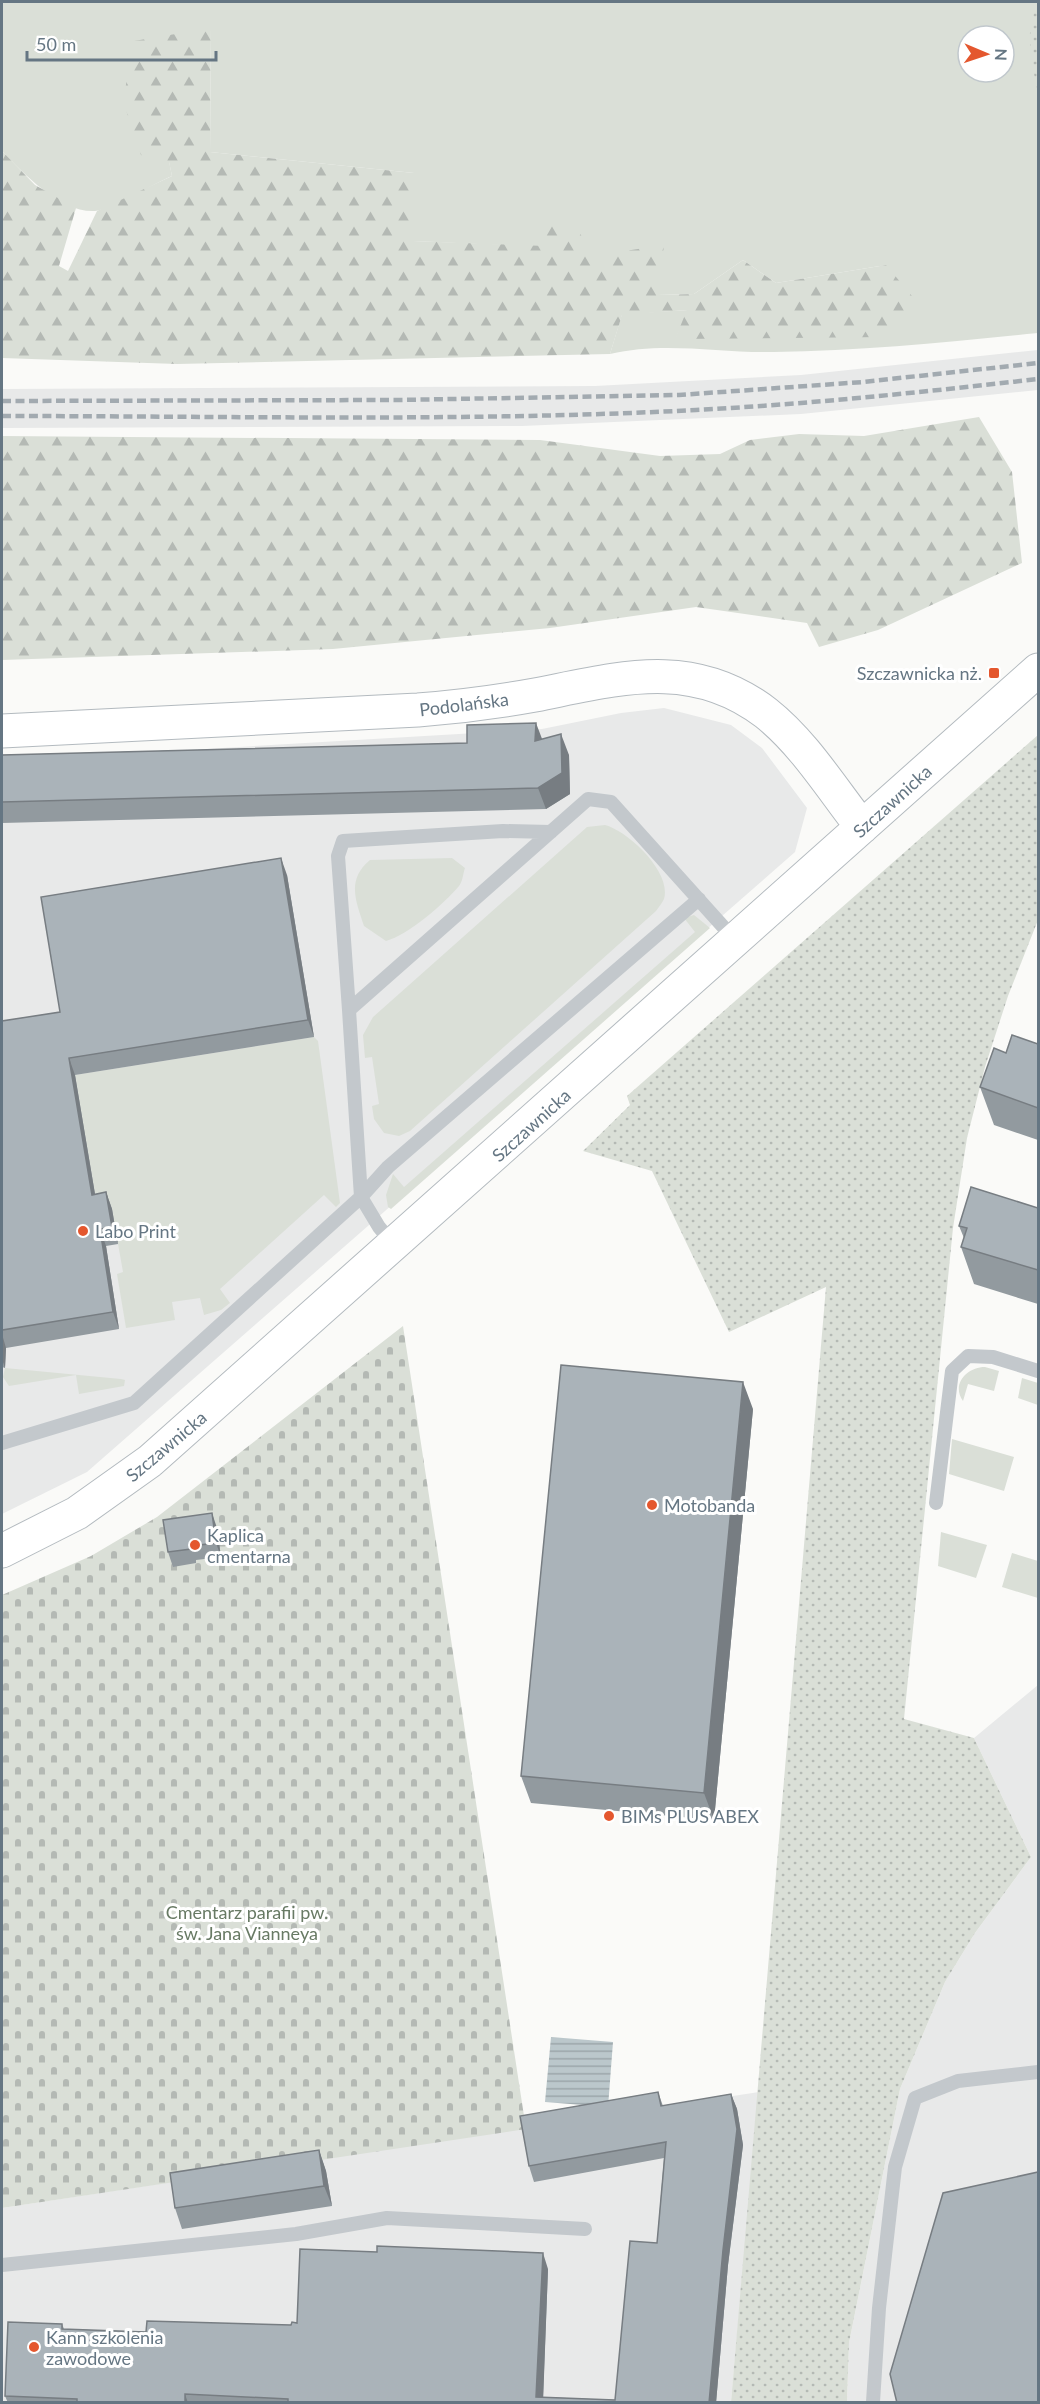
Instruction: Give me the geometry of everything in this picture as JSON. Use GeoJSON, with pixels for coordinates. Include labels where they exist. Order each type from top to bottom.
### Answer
{"type":"FeatureCollection","features":[{"type":"Feature","properties":{"kind":"street","name":"Szczawnicka"},"geometry":{"type":"LineString","coordinates":[[2,1551],[77,1513],[128,1479],[394,1246],[1038,670]]}},
{"type":"Feature","properties":{"kind":"street","name":"Podolańska"},"geometry":{"type":"LineString","coordinates":[[2,731],[418,710],[486,703],[623,677],[665,675],[716,686],[766,713],[786,731],[862,827]]}},
{"type":"Feature","properties":{"kind":"lane"},"geometry":{"type":"LineString","coordinates":[[349,1010],[588,800],[610,802],[736,941]]}},
{"type":"Feature","properties":{"kind":"lane"},"geometry":{"type":"LineString","coordinates":[[394,1246],[379,1227],[361,1197],[338,856],[343,841],[503,831],[551,832]]}},
{"type":"Feature","properties":{"kind":"lane"},"geometry":{"type":"LineString","coordinates":[[2,1443],[134,1403],[361,1197],[388,1167],[699,899]]}},
{"type":"Feature","properties":{"kind":"lane"},"geometry":{"type":"LineString","coordinates":[[936,1503],[952,1371],[968,1356],[993,1357],[1038,1371]]}},
{"type":"Feature","properties":{"kind":"lane"},"geometry":{"type":"LineString","coordinates":[[873,2403],[879,2308],[895,2167],[915,2098],[958,2081],[1038,2072]]}},
{"type":"Feature","properties":{"kind":"lane"},"geometry":{"type":"LineString","coordinates":[[2,2265],[296,2234],[387,2218],[585,2229]]}},
{"type":"Feature","properties":{"kind":"shaded area"},"geometry":{"type":"Polygon","coordinates":[[[1038,350],[1038,390],[801,414],[522,426],[2,428],[2,389],[595,386],[801,375],[1038,350]]]}},
{"type":"Feature","properties":{"kind":"shaded area"},"geometry":{"type":"Polygon","coordinates":[[[664,708],[731,725],[762,748],[807,808],[795,852],[87,1472],[2,1514],[2,761],[542,729],[621,713],[664,708]]]}},
{"type":"Feature","properties":{"kind":"shaded area"},"geometry":{"type":"Polygon","coordinates":[[[1038,1685],[1038,2402],[847,2402],[849,2343],[900,2089],[945,1982],[975,1933],[1031,1857],[974,1738],[1038,1685]]]}},
{"type":"Feature","properties":{"kind":"shaded area"},"geometry":{"type":"Polygon","coordinates":[[[551,2037],[613,2042],[608,2107],[545,2102],[551,2037]]]}},
{"type":"Feature","properties":{"kind":"shaded area"},"geometry":{"type":"Polygon","coordinates":[[[759,2092],[731,2402],[2,2402],[2,2208],[759,2092]]]}},
{"type":"Feature","properties":{"kind":"green space"},"geometry":{"type":"Polygon","coordinates":[[[2,2],[1038,2],[1038,333],[840,350],[753,352],[650,348],[610,354],[622,314],[688,310],[676,338],[886,265],[776,283],[743,260],[694,294],[658,295],[591,256],[544,247],[414,241],[414,173],[210,152],[211,28],[169,161],[172,176],[111,206],[95,211],[69,206],[56,199],[21,171],[3,152],[2,2]]]}},
{"type":"Feature","properties":{"kind":"green space"},"geometry":{"type":"Polygon","coordinates":[[[1038,4],[1038,97],[1030,37],[1033,14],[1038,4]]]}},
{"type":"Feature","properties":{"kind":"green space"},"geometry":{"type":"Polygon","coordinates":[[[211,28],[210,152],[414,173],[414,241],[544,246],[547,225],[574,222],[592,256],[664,245],[658,295],[694,294],[743,260],[776,283],[886,265],[917,302],[886,337],[675,339],[687,310],[622,315],[610,354],[177,364],[2,358],[2,106],[3,152],[35,185],[76,208],[59,266],[68,271],[97,211],[172,176],[169,162],[141,155],[123,101],[134,41],[211,28]]]}},
{"type":"Feature","properties":{"kind":"green space"},"geometry":{"type":"Polygon","coordinates":[[[979,417],[1012,472],[1022,563],[878,630],[819,647],[807,623],[696,607],[550,628],[333,649],[2,660],[2,436],[540,440],[660,456],[720,454],[750,440],[799,434],[864,436],[979,417]]]}},
{"type":"Feature","properties":{"kind":"green space"},"geometry":{"type":"Polygon","coordinates":[[[1038,735],[1038,920],[1008,996],[985,1067],[967,1138],[953,1228],[904,1719],[974,1738],[1031,1857],[975,1933],[945,1982],[900,2089],[849,2343],[847,2402],[731,2402],[826,1287],[729,1332],[652,1171],[583,1151],[630,1105],[627,1096],[1038,735]]]}},
{"type":"Feature","properties":{"kind":"green space"},"geometry":{"type":"Polygon","coordinates":[[[605,825],[625,835],[655,865],[665,888],[664,899],[656,911],[410,1131],[399,1136],[384,1133],[374,1119],[372,1106],[379,1104],[372,1057],[365,1058],[363,1035],[373,1017],[587,827],[605,825]]]}},
{"type":"Feature","properties":{"kind":"green space"},"geometry":{"type":"Polygon","coordinates":[[[452,858],[465,868],[461,882],[425,918],[395,938],[386,941],[364,926],[356,899],[355,883],[358,875],[370,860],[452,858]]]}},
{"type":"Feature","properties":{"kind":"green space"},"geometry":{"type":"Polygon","coordinates":[[[694,915],[710,928],[391,1209],[388,1207],[386,1195],[393,1174],[404,1187],[695,932],[684,918],[694,915]]]}},
{"type":"Feature","properties":{"kind":"green space"},"geometry":{"type":"Polygon","coordinates":[[[314,1037],[318,1041],[340,1203],[336,1207],[324,1195],[220,1289],[230,1303],[221,1310],[204,1315],[200,1298],[172,1302],[175,1320],[126,1328],[117,1274],[123,1272],[112,1210],[98,1212],[75,1075],[314,1037]]]}},
{"type":"Feature","properties":{"kind":"green space","name":"Cmentarz parafii pw. św. Jana Vianneya"},"geometry":{"type":"Polygon","coordinates":[[[403,1326],[526,2129],[2,2208],[2,1595],[91,1556],[157,1517],[403,1326]]]}},
{"type":"Feature","properties":{"kind":"green space"},"geometry":{"type":"Polygon","coordinates":[[[985,1367],[999,1371],[994,1391],[968,1384],[963,1401],[959,1389],[963,1378],[972,1370],[985,1367]]]}},
{"type":"Feature","properties":{"kind":"green space"},"geometry":{"type":"Polygon","coordinates":[[[5,1368],[121,1379],[125,1380],[124,1386],[79,1394],[76,1375],[9,1386],[3,1377],[5,1368]]]}},
{"type":"Feature","properties":{"kind":"green space"},"geometry":{"type":"Polygon","coordinates":[[[1022,1378],[1038,1383],[1038,1405],[1018,1398],[1022,1378]]]}},
{"type":"Feature","properties":{"kind":"green space"},"geometry":{"type":"Polygon","coordinates":[[[952,1439],[1014,1457],[1004,1491],[949,1474],[952,1439]]]}},
{"type":"Feature","properties":{"kind":"green space"},"geometry":{"type":"Polygon","coordinates":[[[941,1532],[987,1545],[976,1578],[938,1566],[941,1532]]]}},
{"type":"Feature","properties":{"kind":"green space"},"geometry":{"type":"Polygon","coordinates":[[[1012,1553],[1038,1561],[1038,1598],[1002,1587],[1012,1553]]]}},
{"type":"Feature","properties":{"kind":"building"},"geometry":{"type":"Polygon","coordinates":[[[536,723],[535,741],[561,734],[562,773],[538,788],[2,802],[2,755],[467,743],[467,725],[536,723]]]}},
{"type":"Feature","properties":{"kind":"building"},"geometry":{"type":"Polygon","coordinates":[[[281,858],[308,1020],[69,1058],[92,1195],[106,1192],[112,1227],[100,1229],[113,1312],[2,1330],[2,1021],[60,1012],[41,897],[281,858]]]}},
{"type":"Feature","properties":{"kind":"building"},"geometry":{"type":"Polygon","coordinates":[[[1012,1035],[1038,1044],[1038,1108],[980,1087],[994,1048],[1006,1053],[1012,1035]]]}},
{"type":"Feature","properties":{"kind":"building"},"geometry":{"type":"Polygon","coordinates":[[[971,1187],[1038,1208],[1038,1270],[961,1247],[967,1228],[959,1226],[971,1187]]]}},
{"type":"Feature","properties":{"kind":"building"},"geometry":{"type":"Polygon","coordinates":[[[561,1365],[743,1382],[704,1793],[521,1776],[561,1365]]]}},
{"type":"Feature","properties":{"kind":"building"},"geometry":{"type":"Polygon","coordinates":[[[212,1513],[216,1543],[168,1552],[163,1520],[212,1513]]]}},
{"type":"Feature","properties":{"kind":"building"},"geometry":{"type":"Polygon","coordinates":[[[658,2092],[661,2106],[731,2094],[737,2129],[709,2403],[288,2403],[288,2399],[185,2394],[185,2403],[77,2403],[77,2399],[5,2396],[8,2322],[62,2324],[62,2329],[146,2332],[147,2321],[291,2325],[292,2322],[297,2323],[300,2249],[377,2252],[377,2246],[543,2253],[536,2397],[615,2400],[630,2241],[657,2243],[666,2142],[529,2166],[520,2116],[658,2092]]]}},
{"type":"Feature","properties":{"kind":"building"},"geometry":{"type":"Polygon","coordinates":[[[319,2150],[324,2186],[175,2208],[170,2173],[319,2150]]]}},
{"type":"Feature","properties":{"kind":"building"},"geometry":{"type":"Polygon","coordinates":[[[1038,2172],[1038,2403],[897,2403],[890,2374],[943,2193],[1038,2172]]]}},
{"type":"Feature","properties":{"kind":"railway"},"geometry":{"type":"LineString","coordinates":[[2,401],[396,400],[679,395],[863,382],[1038,363]]}},
{"type":"Feature","properties":{"kind":"railway"},"geometry":{"type":"LineString","coordinates":[[2,416],[436,417],[609,414],[782,404],[1038,379]]}},
{"type":"Feature","properties":{"kind":"place","name":"Szczawnicka nż."},"geometry":{"type":"Point","coordinates":[994,673]}},
{"type":"Feature","properties":{"kind":"place","name":"Labo Print"},"geometry":{"type":"Point","coordinates":[83,1231]}},
{"type":"Feature","properties":{"kind":"place","name":"Motobanda"},"geometry":{"type":"Point","coordinates":[652,1505]}},
{"type":"Feature","properties":{"kind":"place","name":"Kaplica cmentarna"},"geometry":{"type":"Point","coordinates":[195,1545]}},
{"type":"Feature","properties":{"kind":"place","name":"BIMs PLUS ABEX"},"geometry":{"type":"Point","coordinates":[609,1816]}},
{"type":"Feature","properties":{"kind":"place","name":"Kann szkolenia zawodowe"},"geometry":{"type":"Point","coordinates":[34,2347]}}]}
